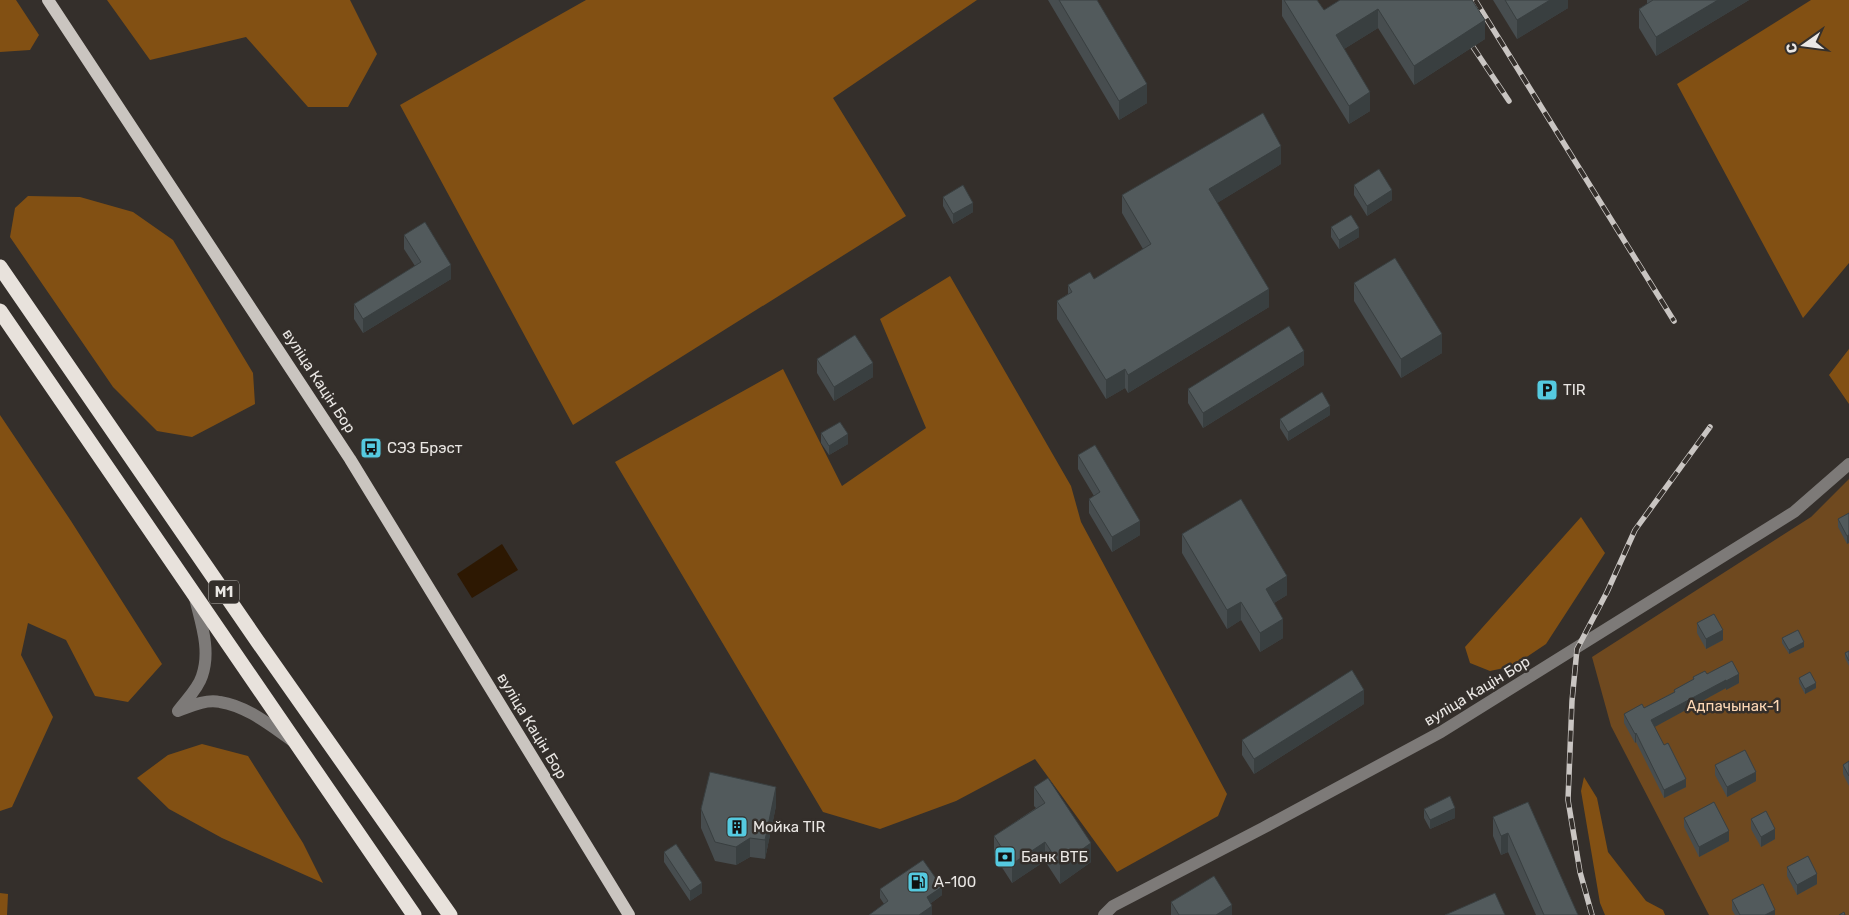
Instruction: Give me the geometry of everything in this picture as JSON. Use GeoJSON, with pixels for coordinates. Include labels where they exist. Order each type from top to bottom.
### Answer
{"type":"FeatureCollection","features":[{"type":"Feature","properties":{"kind":"highway","name":"М1"},"geometry":{"type":"LineString","coordinates":[[0,267],[258,642],[450,915]]}},
{"type":"Feature","properties":{"kind":"highway","name":"М1"},"geometry":{"type":"LineString","coordinates":[[0,311],[414,915]]}},
{"type":"Feature","properties":{"kind":"main road","name":"вуліца Кацін Бор"},"geometry":{"type":"LineString","coordinates":[[48,0],[350,459],[629,915]]}},
{"type":"Feature","properties":{"kind":"street","name":"вуліца Кацін Бор"},"geometry":{"type":"LineString","coordinates":[[1104,915],[1113,906],[1441,732],[1794,512],[1849,464]]}},
{"type":"Feature","properties":{"kind":"street"},"geometry":{"type":"LineString","coordinates":[[194,594],[204,635],[205,657],[202,676],[195,690],[178,711],[201,703],[219,701],[241,708],[296,743]]}},
{"type":"Feature","properties":{"kind":"green space","name":"Адпачынак-1"},"geometry":{"type":"Polygon","coordinates":[[[1849,479],[1849,915],[1709,915],[1611,726],[1592,657],[1811,517],[1849,479]]]}},
{"type":"Feature","properties":{"kind":"shaded area"},"geometry":{"type":"Polygon","coordinates":[[[0,0],[16,0],[39,35],[30,50],[0,52],[0,0]]]}},
{"type":"Feature","properties":{"kind":"shaded area"},"geometry":{"type":"Polygon","coordinates":[[[107,0],[350,0],[377,54],[348,107],[308,107],[246,37],[150,60],[107,0]]]}},
{"type":"Feature","properties":{"kind":"shaded area"},"geometry":{"type":"Polygon","coordinates":[[[586,0],[977,0],[833,98],[906,216],[573,425],[400,105],[586,0]]]}},
{"type":"Feature","properties":{"kind":"shaded area"},"geometry":{"type":"Polygon","coordinates":[[[1811,0],[1849,0],[1849,263],[1803,318],[1677,84],[1811,0]]]}},
{"type":"Feature","properties":{"kind":"shaded area"},"geometry":{"type":"Polygon","coordinates":[[[28,196],[80,197],[133,212],[173,240],[253,373],[255,404],[192,437],[157,431],[113,387],[10,237],[15,208],[28,196]]]}},
{"type":"Feature","properties":{"kind":"shaded area"},"geometry":{"type":"Polygon","coordinates":[[[950,276],[1071,486],[1081,522],[1227,794],[1218,816],[1117,872],[1035,759],[956,801],[880,829],[823,812],[615,462],[783,369],[842,486],[926,428],[880,319],[950,276]]]}},
{"type":"Feature","properties":{"kind":"shaded area"},"geometry":{"type":"Polygon","coordinates":[[[1849,349],[1849,404],[1829,375],[1849,349]]]}},
{"type":"Feature","properties":{"kind":"shaded area"},"geometry":{"type":"Polygon","coordinates":[[[0,415],[71,521],[162,664],[128,702],[95,696],[66,640],[28,623],[21,655],[53,717],[12,807],[0,811],[0,415]]]}},
{"type":"Feature","properties":{"kind":"shaded area"},"geometry":{"type":"Polygon","coordinates":[[[1581,517],[1605,553],[1546,644],[1513,666],[1490,671],[1470,663],[1465,647],[1581,517]]]}},
{"type":"Feature","properties":{"kind":"shaded area"},"geometry":{"type":"Polygon","coordinates":[[[502,544],[518,570],[472,598],[457,574],[502,544]]]}},
{"type":"Feature","properties":{"kind":"shaded area"},"geometry":{"type":"Polygon","coordinates":[[[202,744],[248,756],[303,843],[323,883],[222,838],[169,809],[137,778],[168,755],[202,744]]]}},
{"type":"Feature","properties":{"kind":"shaded area"},"geometry":{"type":"Polygon","coordinates":[[[1584,777],[1597,798],[1608,852],[1646,901],[1663,910],[1665,915],[1605,915],[1600,903],[1581,791],[1584,777]]]}},
{"type":"Feature","properties":{"kind":"shaded area"},"geometry":{"type":"Polygon","coordinates":[[[0,893],[8,894],[7,915],[0,915],[0,893]]]}},
{"type":"Feature","properties":{"kind":"building"},"geometry":{"type":"Polygon","coordinates":[[[1059,0],[1097,0],[1147,84],[1119,101],[1059,0]]]}},
{"type":"Feature","properties":{"kind":"building"},"geometry":{"type":"Polygon","coordinates":[[[1284,0],[1317,0],[1324,10],[1340,0],[1472,0],[1485,20],[1414,66],[1378,9],[1336,35],[1370,92],[1349,106],[1284,0]]]}},
{"type":"Feature","properties":{"kind":"building"},"geometry":{"type":"Polygon","coordinates":[[[1505,0],[1550,0],[1517,20],[1505,0]]]}},
{"type":"Feature","properties":{"kind":"building"},"geometry":{"type":"Polygon","coordinates":[[[1653,0],[1718,0],[1656,37],[1639,9],[1653,0]]]}},
{"type":"Feature","properties":{"kind":"building"},"geometry":{"type":"Polygon","coordinates":[[[1263,113],[1281,146],[1209,189],[1269,289],[1128,375],[1125,369],[1106,380],[1057,301],[1072,292],[1068,285],[1090,272],[1094,279],[1151,244],[1122,195],[1263,113]]]}},
{"type":"Feature","properties":{"kind":"building"},"geometry":{"type":"Polygon","coordinates":[[[1379,169],[1392,190],[1367,206],[1354,185],[1379,169]]]}},
{"type":"Feature","properties":{"kind":"building"},"geometry":{"type":"Polygon","coordinates":[[[963,185],[973,203],[953,214],[943,197],[963,185]]]}},
{"type":"Feature","properties":{"kind":"building"},"geometry":{"type":"Polygon","coordinates":[[[1351,215],[1359,228],[1339,240],[1331,227],[1351,215]]]}},
{"type":"Feature","properties":{"kind":"building"},"geometry":{"type":"Polygon","coordinates":[[[425,222],[451,265],[363,319],[354,304],[421,262],[404,235],[425,222]]]}},
{"type":"Feature","properties":{"kind":"building"},"geometry":{"type":"Polygon","coordinates":[[[1395,258],[1442,334],[1401,359],[1354,283],[1395,258]]]}},
{"type":"Feature","properties":{"kind":"building"},"geometry":{"type":"Polygon","coordinates":[[[1289,326],[1304,351],[1203,413],[1188,389],[1289,326]]]}},
{"type":"Feature","properties":{"kind":"building"},"geometry":{"type":"Polygon","coordinates":[[[855,335],[873,363],[834,387],[817,359],[855,335]]]}},
{"type":"Feature","properties":{"kind":"building"},"geometry":{"type":"Polygon","coordinates":[[[1322,392],[1330,406],[1288,432],[1280,419],[1322,392]]]}},
{"type":"Feature","properties":{"kind":"building"},"geometry":{"type":"Polygon","coordinates":[[[840,422],[848,434],[829,446],[821,433],[840,422]]]}},
{"type":"Feature","properties":{"kind":"building"},"geometry":{"type":"Polygon","coordinates":[[[1095,445],[1140,521],[1112,537],[1089,499],[1100,492],[1078,455],[1095,445]]]}},
{"type":"Feature","properties":{"kind":"building"},"geometry":{"type":"Polygon","coordinates":[[[1241,499],[1287,576],[1266,589],[1283,619],[1260,633],[1241,602],[1227,610],[1182,534],[1241,499]]]}},
{"type":"Feature","properties":{"kind":"building"},"geometry":{"type":"Polygon","coordinates":[[[1849,513],[1849,535],[1847,536],[1838,519],[1849,513]]]}},
{"type":"Feature","properties":{"kind":"building"},"geometry":{"type":"Polygon","coordinates":[[[1714,614],[1723,630],[1706,639],[1697,623],[1714,614]]]}},
{"type":"Feature","properties":{"kind":"building"},"geometry":{"type":"Polygon","coordinates":[[[1798,630],[1804,642],[1789,650],[1782,638],[1798,630]]]}},
{"type":"Feature","properties":{"kind":"building"},"geometry":{"type":"Polygon","coordinates":[[[1849,651],[1849,661],[1845,653],[1849,651]]]}},
{"type":"Feature","properties":{"kind":"building"},"geometry":{"type":"Polygon","coordinates":[[[1732,661],[1739,674],[1651,720],[1664,745],[1668,743],[1686,779],[1664,790],[1636,733],[1624,714],[1642,704],[1644,708],[1675,692],[1674,690],[1694,679],[1693,677],[1705,671],[1707,674],[1732,661]]]}},
{"type":"Feature","properties":{"kind":"building"},"geometry":{"type":"Polygon","coordinates":[[[1352,670],[1364,690],[1254,759],[1242,740],[1352,670]]]}},
{"type":"Feature","properties":{"kind":"building"},"geometry":{"type":"Polygon","coordinates":[[[1810,672],[1816,683],[1805,689],[1799,678],[1810,672]]]}},
{"type":"Feature","properties":{"kind":"building"},"geometry":{"type":"Polygon","coordinates":[[[1745,750],[1756,772],[1727,787],[1715,765],[1745,750]]]}},
{"type":"Feature","properties":{"kind":"building"},"geometry":{"type":"Polygon","coordinates":[[[1849,761],[1849,776],[1843,765],[1849,761]]]}},
{"type":"Feature","properties":{"kind":"building","name":"Мойка TIR"},"geometry":{"type":"Polygon","coordinates":[[[710,772],[776,787],[765,840],[750,838],[736,847],[715,842],[701,809],[710,772]]]}},
{"type":"Feature","properties":{"kind":"building"},"geometry":{"type":"Polygon","coordinates":[[[1048,778],[1091,843],[1060,865],[1045,842],[1012,864],[994,836],[1045,803],[1034,787],[1048,778]]]}},
{"type":"Feature","properties":{"kind":"building"},"geometry":{"type":"Polygon","coordinates":[[[1450,796],[1455,808],[1430,820],[1424,809],[1450,796]]]}},
{"type":"Feature","properties":{"kind":"building"},"geometry":{"type":"Polygon","coordinates":[[[1528,802],[1578,915],[1544,915],[1508,833],[1501,836],[1493,817],[1528,802]]]}},
{"type":"Feature","properties":{"kind":"building"},"geometry":{"type":"Polygon","coordinates":[[[1714,802],[1729,831],[1699,847],[1684,818],[1714,802]]]}},
{"type":"Feature","properties":{"kind":"building"},"geometry":{"type":"Polygon","coordinates":[[[1766,811],[1775,829],[1761,837],[1751,819],[1766,811]]]}},
{"type":"Feature","properties":{"kind":"building"},"geometry":{"type":"Polygon","coordinates":[[[676,844],[702,883],[690,891],[664,852],[676,844]]]}},
{"type":"Feature","properties":{"kind":"building"},"geometry":{"type":"Polygon","coordinates":[[[1808,856],[1817,874],[1797,885],[1787,867],[1808,856]]]}},
{"type":"Feature","properties":{"kind":"building","name":"А-100"},"geometry":{"type":"Polygon","coordinates":[[[923,860],[942,887],[927,897],[932,906],[919,915],[869,915],[888,901],[880,889],[923,860]]]}},
{"type":"Feature","properties":{"kind":"building"},"geometry":{"type":"Polygon","coordinates":[[[1214,876],[1232,905],[1216,915],[1179,915],[1171,902],[1214,876]]]}},
{"type":"Feature","properties":{"kind":"building"},"geometry":{"type":"Polygon","coordinates":[[[1763,884],[1775,910],[1765,915],[1740,915],[1732,900],[1763,884]]]}},
{"type":"Feature","properties":{"kind":"building"},"geometry":{"type":"Polygon","coordinates":[[[1495,893],[1505,915],[1445,915],[1495,893]]]}},
{"type":"Feature","properties":{"kind":"railway"},"geometry":{"type":"LineString","coordinates":[[1475,0],[1674,321]]}},
{"type":"Feature","properties":{"kind":"railway"},"geometry":{"type":"LineString","coordinates":[[1473,47],[1509,101]]}},
{"type":"Feature","properties":{"kind":"railway"},"geometry":{"type":"LineString","coordinates":[[1592,915],[1580,872],[1568,800],[1572,701],[1577,649],[1607,592],[1635,530],[1710,427]]}},
{"type":"Feature","properties":{"kind":"place","name":"TIR"},"geometry":{"type":"Point","coordinates":[1547,390]}},
{"type":"Feature","properties":{"kind":"place","name":"СЭЗ Брэст"},"geometry":{"type":"Point","coordinates":[371,448]}},
{"type":"Feature","properties":{"kind":"place","name":"Мойка TIR"},"geometry":{"type":"Point","coordinates":[737,827]}},
{"type":"Feature","properties":{"kind":"place","name":"Банк ВТБ"},"geometry":{"type":"Point","coordinates":[1005,857]}},
{"type":"Feature","properties":{"kind":"place","name":"А-100"},"geometry":{"type":"Point","coordinates":[918,882]}}]}
